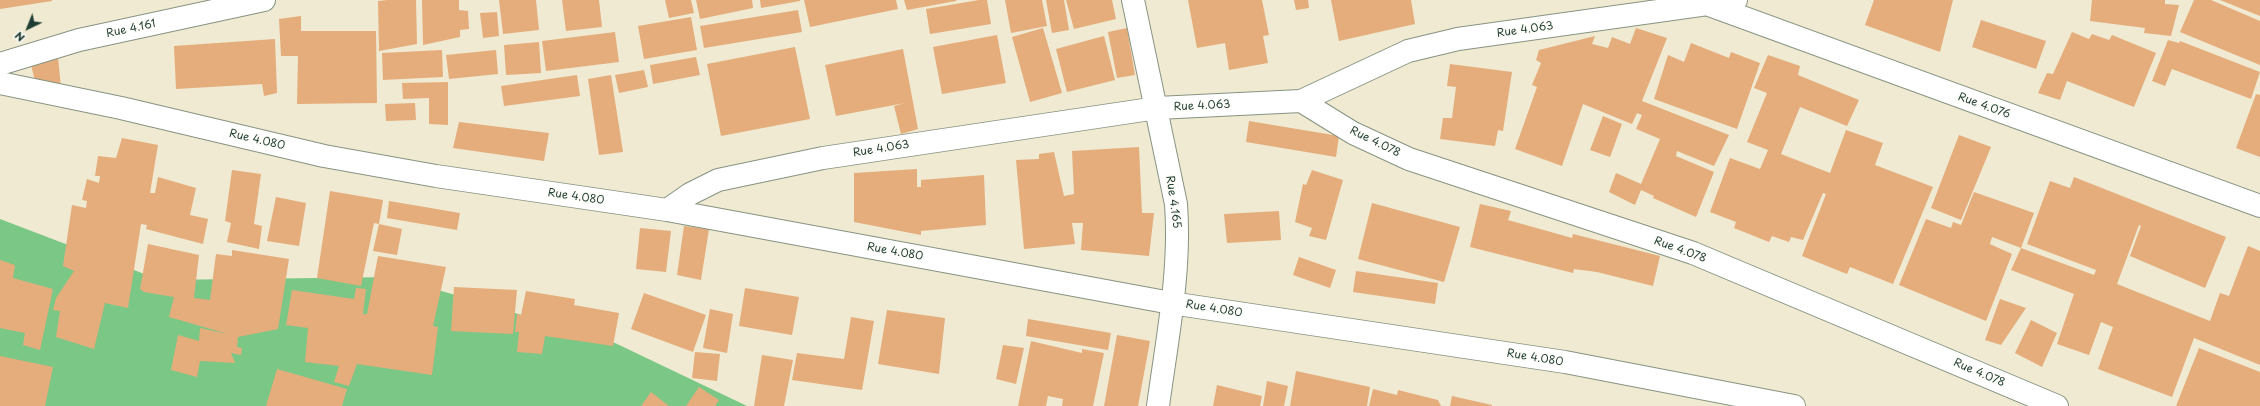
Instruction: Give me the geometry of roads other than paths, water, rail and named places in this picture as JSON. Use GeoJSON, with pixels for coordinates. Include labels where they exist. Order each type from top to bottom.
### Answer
{"type":"FeatureCollection","features":[{"type":"Feature","properties":{"kind":"street","name":"Rue 4.161"},"geometry":{"type":"LineString","coordinates":[[0,64],[79,40],[264,0]]}},
{"type":"Feature","properties":{"kind":"street","name":"Rue 4.165"},"geometry":{"type":"LineString","coordinates":[[1133,0],[1176,204],[1178,230],[1171,303],[1158,406]]}},
{"type":"Feature","properties":{"kind":"street","name":"Rue 4.063"},"geometry":{"type":"LineString","coordinates":[[668,210],[690,194],[718,180],[823,158],[1156,108],[1301,101],[1408,51],[1458,39],[1736,0]]}},
{"type":"Feature","properties":{"kind":"street","name":"Rue 4.076"},"geometry":{"type":"LineString","coordinates":[[1708,5],[2260,206]]}},
{"type":"Feature","properties":{"kind":"street","name":"Rue 4.080"},"geometry":{"type":"LineString","coordinates":[[0,83],[121,108],[324,156],[436,176],[668,210],[1171,303],[1565,362],[1794,406]]}},
{"type":"Feature","properties":{"kind":"street","name":"Rue 4.078"},"geometry":{"type":"LineString","coordinates":[[1301,101],[1354,133],[1409,159],[1693,253],[2057,406]]}}]}
